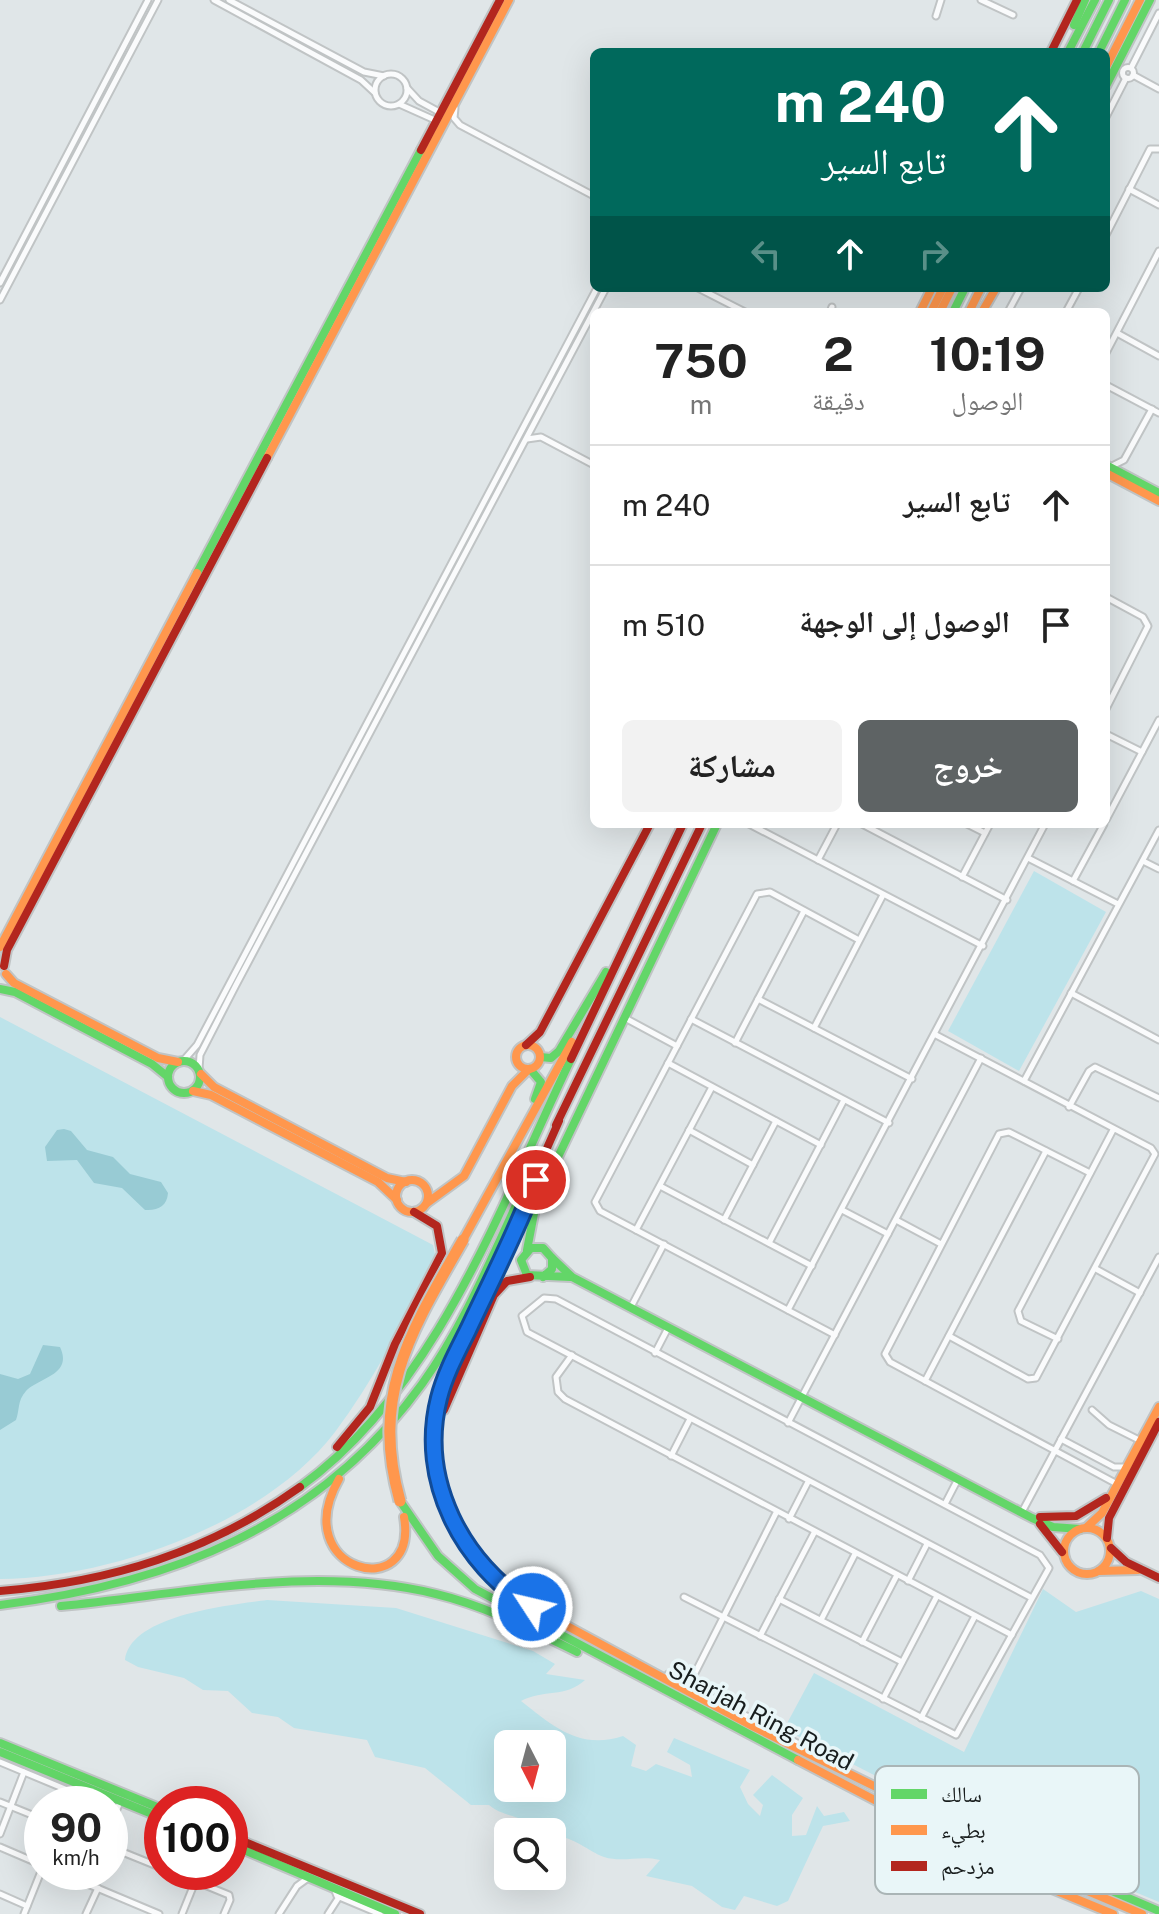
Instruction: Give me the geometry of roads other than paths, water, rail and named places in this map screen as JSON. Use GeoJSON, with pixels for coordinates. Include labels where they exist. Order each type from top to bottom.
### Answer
{"type":"FeatureCollection","features":[{"type":"Feature","properties":{"kind":"main road"},"geometry":{"type":"LineString","coordinates":[[281,1501],[363,1418],[376,1395],[395,1344],[439,1261],[444,1245],[440,1230],[429,1218],[404,1210],[378,1182],[211,1095],[179,1092],[171,1086],[168,1077],[152,1064],[15,992],[0,988],[3,967],[7,950],[500,0]]}},
{"type":"Feature","properties":{"kind":"main road"},"geometry":{"type":"LineString","coordinates":[[0,947],[509,0]]}},
{"type":"Feature","properties":{"kind":"main road"},"geometry":{"type":"LineString","coordinates":[[1053,48],[1077,0]]}},
{"type":"Feature","properties":{"kind":"main road"},"geometry":{"type":"LineString","coordinates":[[1067,48],[1085,0]]}},
{"type":"Feature","properties":{"kind":"main road"},"geometry":{"type":"LineString","coordinates":[[1068,48],[1095,0]]}},
{"type":"Feature","properties":{"kind":"main road"},"geometry":{"type":"LineString","coordinates":[[1085,48],[1109,0]]}},
{"type":"Feature","properties":{"kind":"main road"},"geometry":{"type":"LineString","coordinates":[[1101,48],[1125,0]]}},
{"type":"Feature","properties":{"kind":"main road"},"geometry":{"type":"LineString","coordinates":[[1110,59],[1140,0]]}},
{"type":"Feature","properties":{"kind":"main road"},"geometry":{"type":"LineString","coordinates":[[1110,78],[1150,0]]}},
{"type":"Feature","properties":{"kind":"main road"},"geometry":{"type":"LineString","coordinates":[[1110,469],[1159,493]]}},
{"type":"Feature","properties":{"kind":"main road"},"geometry":{"type":"LineString","coordinates":[[1110,470],[1159,501]]}},
{"type":"Feature","properties":{"kind":"main road"},"geometry":{"type":"LineString","coordinates":[[414,1212],[467,1172],[512,1086],[517,1053],[540,1032],[648,828]]}},
{"type":"Feature","properties":{"kind":"main road"},"geometry":{"type":"LineString","coordinates":[[0,1591],[74,1584],[143,1567],[210,1541],[281,1501],[359,1436],[420,1363],[480,1251],[681,828]]}},
{"type":"Feature","properties":{"kind":"main road"},"geometry":{"type":"LineString","coordinates":[[597,1005],[578,1031],[413,1328],[392,1381],[386,1436],[391,1475],[409,1534],[405,1551],[387,1566],[369,1567],[351,1562],[336,1550],[325,1534],[324,1506],[332,1487],[357,1457],[397,1416],[431,1370],[559,1121],[700,828]]}},
{"type":"Feature","properties":{"kind":"main road"},"geometry":{"type":"LineString","coordinates":[[530,1277],[521,1264],[534,1224],[536,1203],[715,828]]}},
{"type":"Feature","properties":{"kind":"main road"},"geometry":{"type":"LineString","coordinates":[[526,1045],[540,1055],[551,1058],[559,1051],[596,986],[619,956]]}},
{"type":"Feature","properties":{"kind":"main road"},"geometry":{"type":"LineString","coordinates":[[3,967],[18,985],[158,1058],[192,1062],[210,1085],[382,1176],[449,1186]]}},
{"type":"Feature","properties":{"kind":"main road"},"geometry":{"type":"LineString","coordinates":[[512,1086],[538,1065],[540,1032]]}},
{"type":"Feature","properties":{"kind":"main road"},"geometry":{"type":"LineString","coordinates":[[168,1077],[172,1066],[180,1061]]}},
{"type":"Feature","properties":{"kind":"main road"},"geometry":{"type":"LineString","coordinates":[[506,1165],[541,1087],[538,1074],[516,1061]]}},
{"type":"Feature","properties":{"kind":"main road"},"geometry":{"type":"LineString","coordinates":[[193,1091],[199,1083],[200,1072]]}},
{"type":"Feature","properties":{"kind":"main road"},"geometry":{"type":"LineString","coordinates":[[441,1486],[434,1435],[443,1385],[532,1190],[559,1121]]}},
{"type":"Feature","properties":{"kind":"main road"},"geometry":{"type":"LineString","coordinates":[[397,1200],[399,1188],[406,1182]]}},
{"type":"Feature","properties":{"kind":"main road"},"geometry":{"type":"LineString","coordinates":[[423,1184],[428,1193],[427,1203]]}},
{"type":"Feature","properties":{"kind":"main road"},"geometry":{"type":"LineString","coordinates":[[534,1224],[550,1254],[572,1277],[1026,1514],[1058,1528],[1098,1531],[1123,1559],[1159,1578]]}},
{"type":"Feature","properties":{"kind":"main road"},"geometry":{"type":"LineString","coordinates":[[527,1250],[535,1247],[550,1254]]}},
{"type":"Feature","properties":{"kind":"main road"},"geometry":{"type":"LineString","coordinates":[[543,1277],[552,1269],[550,1254]]}},
{"type":"Feature","properties":{"kind":"main road"},"geometry":{"type":"LineString","coordinates":[[441,1486],[441,1424],[454,1379],[497,1290],[511,1279],[572,1277]]}},
{"type":"Feature","properties":{"kind":"main road"},"geometry":{"type":"LineString","coordinates":[[1097,1572],[1106,1564],[1110,1514],[1157,1415]]}},
{"type":"Feature","properties":{"kind":"main road"},"geometry":{"type":"LineString","coordinates":[[1064,1556],[1067,1539],[1100,1516],[1126,1467],[1145,1441]]}},
{"type":"Feature","properties":{"kind":"main road"},"geometry":{"type":"LineString","coordinates":[[0,1605],[100,1592],[185,1566],[274,1521],[357,1457]]}},
{"type":"Feature","properties":{"kind":"main road","name":"Sharjah Ring Road"},"geometry":{"type":"LineString","coordinates":[[441,1486],[465,1543],[494,1579],[532,1607],[875,1787]]}},
{"type":"Feature","properties":{"kind":"main road"},"geometry":{"type":"LineString","coordinates":[[1026,1514],[1060,1519],[1097,1507],[1116,1486]]}},
{"type":"Feature","properties":{"kind":"main road","name":"Sharjah Ring Road"},"geometry":{"type":"LineString","coordinates":[[400,1501],[427,1545],[464,1581],[634,1675],[875,1798]]}},
{"type":"Feature","properties":{"kind":"main road"},"geometry":{"type":"LineString","coordinates":[[1026,1514],[1054,1538],[1078,1572],[1124,1568],[1145,1571]]}},
{"type":"Feature","properties":{"kind":"main road"},"geometry":{"type":"LineString","coordinates":[[0,1605],[73,1605],[293,1580],[366,1582],[420,1591],[473,1606],[612,1669],[634,1675]]}},
{"type":"Feature","properties":{"kind":"main road"},"geometry":{"type":"LineString","coordinates":[[0,1743],[144,1802]]}},
{"type":"Feature","properties":{"kind":"main road"},"geometry":{"type":"LineString","coordinates":[[0,1752],[71,1786]]}},
{"type":"Feature","properties":{"kind":"main road"},"geometry":{"type":"LineString","coordinates":[[248,1843],[420,1914]]}},
{"type":"Feature","properties":{"kind":"main road"},"geometry":{"type":"LineString","coordinates":[[248,1851],[392,1914]]}},
{"type":"Feature","properties":{"kind":"main road"},"geometry":{"type":"LineString","coordinates":[[1064,1894],[1113,1914]]}},
{"type":"Feature","properties":{"kind":"main road","name":"Sharjah Ring Road"},"geometry":{"type":"LineString","coordinates":[[1094,1894],[1142,1914]]}},
{"type":"Feature","properties":{"kind":"main road","name":"Sharjah Ring Road"},"geometry":{"type":"LineString","coordinates":[[1118,1894],[1159,1911]]}},
{"type":"Feature","properties":{"kind":"street"},"geometry":{"type":"LineString","coordinates":[[0,283],[148,0]]}},
{"type":"Feature","properties":{"kind":"street"},"geometry":{"type":"LineString","coordinates":[[0,300],[158,0]]}},
{"type":"Feature","properties":{"kind":"street"},"geometry":{"type":"LineString","coordinates":[[214,0],[361,80],[384,105],[398,104],[439,117]]}},
{"type":"Feature","properties":{"kind":"street"},"geometry":{"type":"LineString","coordinates":[[229,0],[364,72],[397,76],[419,101],[439,117]]}},
{"type":"Feature","properties":{"kind":"street"},"geometry":{"type":"LineString","coordinates":[[936,16],[941,0]]}},
{"type":"Feature","properties":{"kind":"street"},"geometry":{"type":"LineString","coordinates":[[981,0],[1013,15]]}},
{"type":"Feature","properties":{"kind":"street"},"geometry":{"type":"LineString","coordinates":[[1159,13],[1131,68],[1133,75],[1159,89]]}},
{"type":"Feature","properties":{"kind":"street"},"geometry":{"type":"LineString","coordinates":[[1126,78],[1123,70],[1131,68]]}},
{"type":"Feature","properties":{"kind":"street"},"geometry":{"type":"LineString","coordinates":[[1110,109],[1126,78],[1133,75]]}},
{"type":"Feature","properties":{"kind":"street"},"geometry":{"type":"LineString","coordinates":[[375,93],[378,81],[384,76]]}},
{"type":"Feature","properties":{"kind":"street"},"geometry":{"type":"LineString","coordinates":[[398,104],[405,96],[406,86]]}},
{"type":"Feature","properties":{"kind":"street"},"geometry":{"type":"LineString","coordinates":[[456,100],[454,116],[459,124],[590,194]]}},
{"type":"Feature","properties":{"kind":"street"},"geometry":{"type":"LineString","coordinates":[[1110,227],[1150,149],[1159,149]]}},
{"type":"Feature","properties":{"kind":"street"},"geometry":{"type":"LineString","coordinates":[[1129,189],[1159,205]]}},
{"type":"Feature","properties":{"kind":"street"},"geometry":{"type":"LineString","coordinates":[[1110,346],[1159,251]]}},
{"type":"Feature","properties":{"kind":"street"},"geometry":{"type":"LineString","coordinates":[[200,1072],[202,1051],[284,888],[595,292]]}},
{"type":"Feature","properties":{"kind":"street"},"geometry":{"type":"LineString","coordinates":[[706,292],[737,308]]}},
{"type":"Feature","properties":{"kind":"street"},"geometry":{"type":"LineString","coordinates":[[420,629],[590,318]]}},
{"type":"Feature","properties":{"kind":"street"},"geometry":{"type":"LineString","coordinates":[[1117,333],[1159,356]]}},
{"type":"Feature","properties":{"kind":"street"},"geometry":{"type":"LineString","coordinates":[[1110,387],[1159,413]]}},
{"type":"Feature","properties":{"kind":"street"},"geometry":{"type":"LineString","coordinates":[[1110,467],[1124,460],[1152,409]]}},
{"type":"Feature","properties":{"kind":"street"},"geometry":{"type":"LineString","coordinates":[[534,422],[541,437],[590,463]]}},
{"type":"Feature","properties":{"kind":"street"},"geometry":{"type":"LineString","coordinates":[[525,440],[541,437]]}},
{"type":"Feature","properties":{"kind":"street"},"geometry":{"type":"LineString","coordinates":[[1124,460],[1126,475]]}},
{"type":"Feature","properties":{"kind":"street"},"geometry":{"type":"LineString","coordinates":[[1110,601],[1143,617],[1148,626],[1110,701]]}},
{"type":"Feature","properties":{"kind":"street"},"geometry":{"type":"LineString","coordinates":[[1110,813],[1159,720]]}},
{"type":"Feature","properties":{"kind":"street"},"geometry":{"type":"LineString","coordinates":[[1110,736],[1142,752]]}},
{"type":"Feature","properties":{"kind":"street"},"geometry":{"type":"LineString","coordinates":[[757,828],[983,946]]}},
{"type":"Feature","properties":{"kind":"street"},"geometry":{"type":"LineString","coordinates":[[818,860],[835,828]]}},
{"type":"Feature","properties":{"kind":"street"},"geometry":{"type":"LineString","coordinates":[[870,828],[1007,900]]}},
{"type":"Feature","properties":{"kind":"street"},"geometry":{"type":"LineString","coordinates":[[975,828],[985,833]]}},
{"type":"Feature","properties":{"kind":"street"},"geometry":{"type":"LineString","coordinates":[[962,877],[988,828]]}},
{"type":"Feature","properties":{"kind":"street"},"geometry":{"type":"LineString","coordinates":[[788,1310],[1043,828]]}},
{"type":"Feature","properties":{"kind":"street"},"geometry":{"type":"LineString","coordinates":[[1073,881],[1102,828]]}},
{"type":"Feature","properties":{"kind":"street"},"geometry":{"type":"LineString","coordinates":[[1024,1081],[1159,830]]}},
{"type":"Feature","properties":{"kind":"street"},"geometry":{"type":"LineString","coordinates":[[1028,858],[1118,904]]}},
{"type":"Feature","properties":{"kind":"street"},"geometry":{"type":"LineString","coordinates":[[1143,861],[1159,869]]}},
{"type":"Feature","properties":{"kind":"street"},"geometry":{"type":"LineString","coordinates":[[180,1061],[197,1045],[284,888]]}},
{"type":"Feature","properties":{"kind":"street"},"geometry":{"type":"LineString","coordinates":[[835,1335],[600,1211],[596,1199],[757,894],[770,892],[859,940]]}},
{"type":"Feature","properties":{"kind":"street"},"geometry":{"type":"LineString","coordinates":[[814,1028],[883,895]]}},
{"type":"Feature","properties":{"kind":"street"},"geometry":{"type":"LineString","coordinates":[[735,1043],[804,911]]}},
{"type":"Feature","properties":{"kind":"street"},"geometry":{"type":"LineString","coordinates":[[1071,993],[1159,1040]]}},
{"type":"Feature","properties":{"kind":"street"},"geometry":{"type":"LineString","coordinates":[[758,999],[912,1079]]}},
{"type":"Feature","properties":{"kind":"street"},"geometry":{"type":"LineString","coordinates":[[624,1018],[677,1046]]}},
{"type":"Feature","properties":{"kind":"street"},"geometry":{"type":"LineString","coordinates":[[691,1019],[889,1123]]}},
{"type":"Feature","properties":{"kind":"street"},"geometry":{"type":"LineString","coordinates":[[936,1035],[1151,1148],[1155,1156],[1037,1377],[1031,1380],[949,1336]]}},
{"type":"Feature","properties":{"kind":"street"},"geometry":{"type":"LineString","coordinates":[[788,1423],[981,1058]]}},
{"type":"Feature","properties":{"kind":"street"},"geometry":{"type":"LineString","coordinates":[[668,1063],[821,1145]]}},
{"type":"Feature","properties":{"kind":"street"},"geometry":{"type":"LineString","coordinates":[[1069,1107],[1089,1071],[1095,1067],[1159,1098]]}},
{"type":"Feature","properties":{"kind":"street"},"geometry":{"type":"LineString","coordinates":[[636,1230],[712,1087]]}},
{"type":"Feature","properties":{"kind":"street"},"geometry":{"type":"LineString","coordinates":[[769,1243],[844,1100]]}},
{"type":"Feature","properties":{"kind":"street"},"geometry":{"type":"LineString","coordinates":[[724,1220],[776,1121]]}},
{"type":"Feature","properties":{"kind":"street"},"geometry":{"type":"LineString","coordinates":[[689,1130],[753,1165]]}},
{"type":"Feature","properties":{"kind":"street"},"geometry":{"type":"LineString","coordinates":[[1058,1339],[1021,1321],[1018,1311],[1113,1130]]}},
{"type":"Feature","properties":{"kind":"street"},"geometry":{"type":"LineString","coordinates":[[1090,1173],[1009,1132],[999,1134],[885,1350],[890,1362],[1055,1449],[1116,1486]]}},
{"type":"Feature","properties":{"kind":"street"},"geometry":{"type":"LineString","coordinates":[[925,1381],[1046,1151]]}},
{"type":"Feature","properties":{"kind":"street"},"geometry":{"type":"LineString","coordinates":[[660,1186],[812,1266]]}},
{"type":"Feature","properties":{"kind":"street"},"geometry":{"type":"LineString","coordinates":[[842,1210],[888,1234]]}},
{"type":"Feature","properties":{"kind":"street"},"geometry":{"type":"LineString","coordinates":[[896,1220],[941,1244]]}},
{"type":"Feature","properties":{"kind":"street"},"geometry":{"type":"LineString","coordinates":[[631,1308],[664,1244]]}},
{"type":"Feature","properties":{"kind":"street"},"geometry":{"type":"LineString","coordinates":[[1026,1514],[1055,1449],[1159,1257]]}},
{"type":"Feature","properties":{"kind":"street"},"geometry":{"type":"LineString","coordinates":[[1096,1269],[1140,1293]]}},
{"type":"Feature","properties":{"kind":"street"},"geometry":{"type":"LineString","coordinates":[[684,1597],[952,1734],[960,1732],[1049,1568],[1045,1558],[559,1302],[538,1302],[522,1316],[524,1330],[1032,1598]]}},
{"type":"Feature","properties":{"kind":"street"},"geometry":{"type":"LineString","coordinates":[[655,1353],[668,1328]]}},
{"type":"Feature","properties":{"kind":"street"},"geometry":{"type":"LineString","coordinates":[[572,1355],[556,1377],[561,1396],[776,1513],[1012,1635]]}},
{"type":"Feature","properties":{"kind":"street"},"geometry":{"type":"LineString","coordinates":[[1092,1410],[1109,1425],[1145,1441]]}},
{"type":"Feature","properties":{"kind":"street"},"geometry":{"type":"LineString","coordinates":[[671,1456],[690,1419]]}},
{"type":"Feature","properties":{"kind":"street"},"geometry":{"type":"LineString","coordinates":[[1061,1439],[1114,1467],[1126,1467]]}},
{"type":"Feature","properties":{"kind":"street"},"geometry":{"type":"LineString","coordinates":[[1064,1454],[1070,1444]]}},
{"type":"Feature","properties":{"kind":"street"},"geometry":{"type":"LineString","coordinates":[[945,1504],[958,1479]]}},
{"type":"Feature","properties":{"kind":"street"},"geometry":{"type":"LineString","coordinates":[[789,1519],[808,1482]]}},
{"type":"Feature","properties":{"kind":"street"},"geometry":{"type":"LineString","coordinates":[[682,1681],[695,1673],[776,1513]]}},
{"type":"Feature","properties":{"kind":"street"},"geometry":{"type":"LineString","coordinates":[[760,1636],[814,1533]]}},
{"type":"Feature","properties":{"kind":"street"},"geometry":{"type":"LineString","coordinates":[[908,1581],[927,1544]]}},
{"type":"Feature","properties":{"kind":"street"},"geometry":{"type":"LineString","coordinates":[[821,1620],[855,1554]]}},
{"type":"Feature","properties":{"kind":"street"},"geometry":{"type":"LineString","coordinates":[[862,1642],[897,1575]]}},
{"type":"Feature","properties":{"kind":"street"},"geometry":{"type":"LineString","coordinates":[[883,1699],[937,1596]]}},
{"type":"Feature","properties":{"kind":"street"},"geometry":{"type":"LineString","coordinates":[[779,1599],[902,1662]]}},
{"type":"Feature","properties":{"kind":"street"},"geometry":{"type":"LineString","coordinates":[[921,1718],[975,1616]]}},
{"type":"Feature","properties":{"kind":"street"},"geometry":{"type":"LineString","coordinates":[[628,1658],[697,1688],[835,1767]]}},
{"type":"Feature","properties":{"kind":"street"},"geometry":{"type":"LineString","coordinates":[[695,1673],[697,1688]]}},
{"type":"Feature","properties":{"kind":"street"},"geometry":{"type":"LineString","coordinates":[[0,1762],[58,1786]]}},
{"type":"Feature","properties":{"kind":"street"},"geometry":{"type":"LineString","coordinates":[[0,1834],[24,1772]]}},
{"type":"Feature","properties":{"kind":"street"},"geometry":{"type":"LineString","coordinates":[[0,1802],[24,1812]]}},
{"type":"Feature","properties":{"kind":"street"},"geometry":{"type":"LineString","coordinates":[[0,1847],[24,1858]]}},
{"type":"Feature","properties":{"kind":"street"},"geometry":{"type":"LineString","coordinates":[[294,1870],[297,1886]]}},
{"type":"Feature","properties":{"kind":"street"},"geometry":{"type":"LineString","coordinates":[[279,1914],[297,1886],[311,1877]]}},
{"type":"Feature","properties":{"kind":"street"},"geometry":{"type":"LineString","coordinates":[[24,1914],[33,1890]]}},
{"type":"Feature","properties":{"kind":"street"},"geometry":{"type":"LineString","coordinates":[[86,1914],[97,1890]]}},
{"type":"Feature","properties":{"kind":"street"},"geometry":{"type":"LineString","coordinates":[[103,1890],[159,1914]]}},
{"type":"Feature","properties":{"kind":"street"},"geometry":{"type":"LineString","coordinates":[[182,1914],[192,1890]]}},
{"type":"Feature","properties":{"kind":"street"},"geometry":{"type":"LineString","coordinates":[[217,1890],[229,1895],[224,1914]]}},
{"type":"Feature","properties":{"kind":"street"},"geometry":{"type":"LineString","coordinates":[[328,1914],[336,1892],[380,1914]]}},
{"type":"Feature","properties":{"kind":"street"},"geometry":{"type":"LineString","coordinates":[[1,1896],[27,1906]]}}]}
